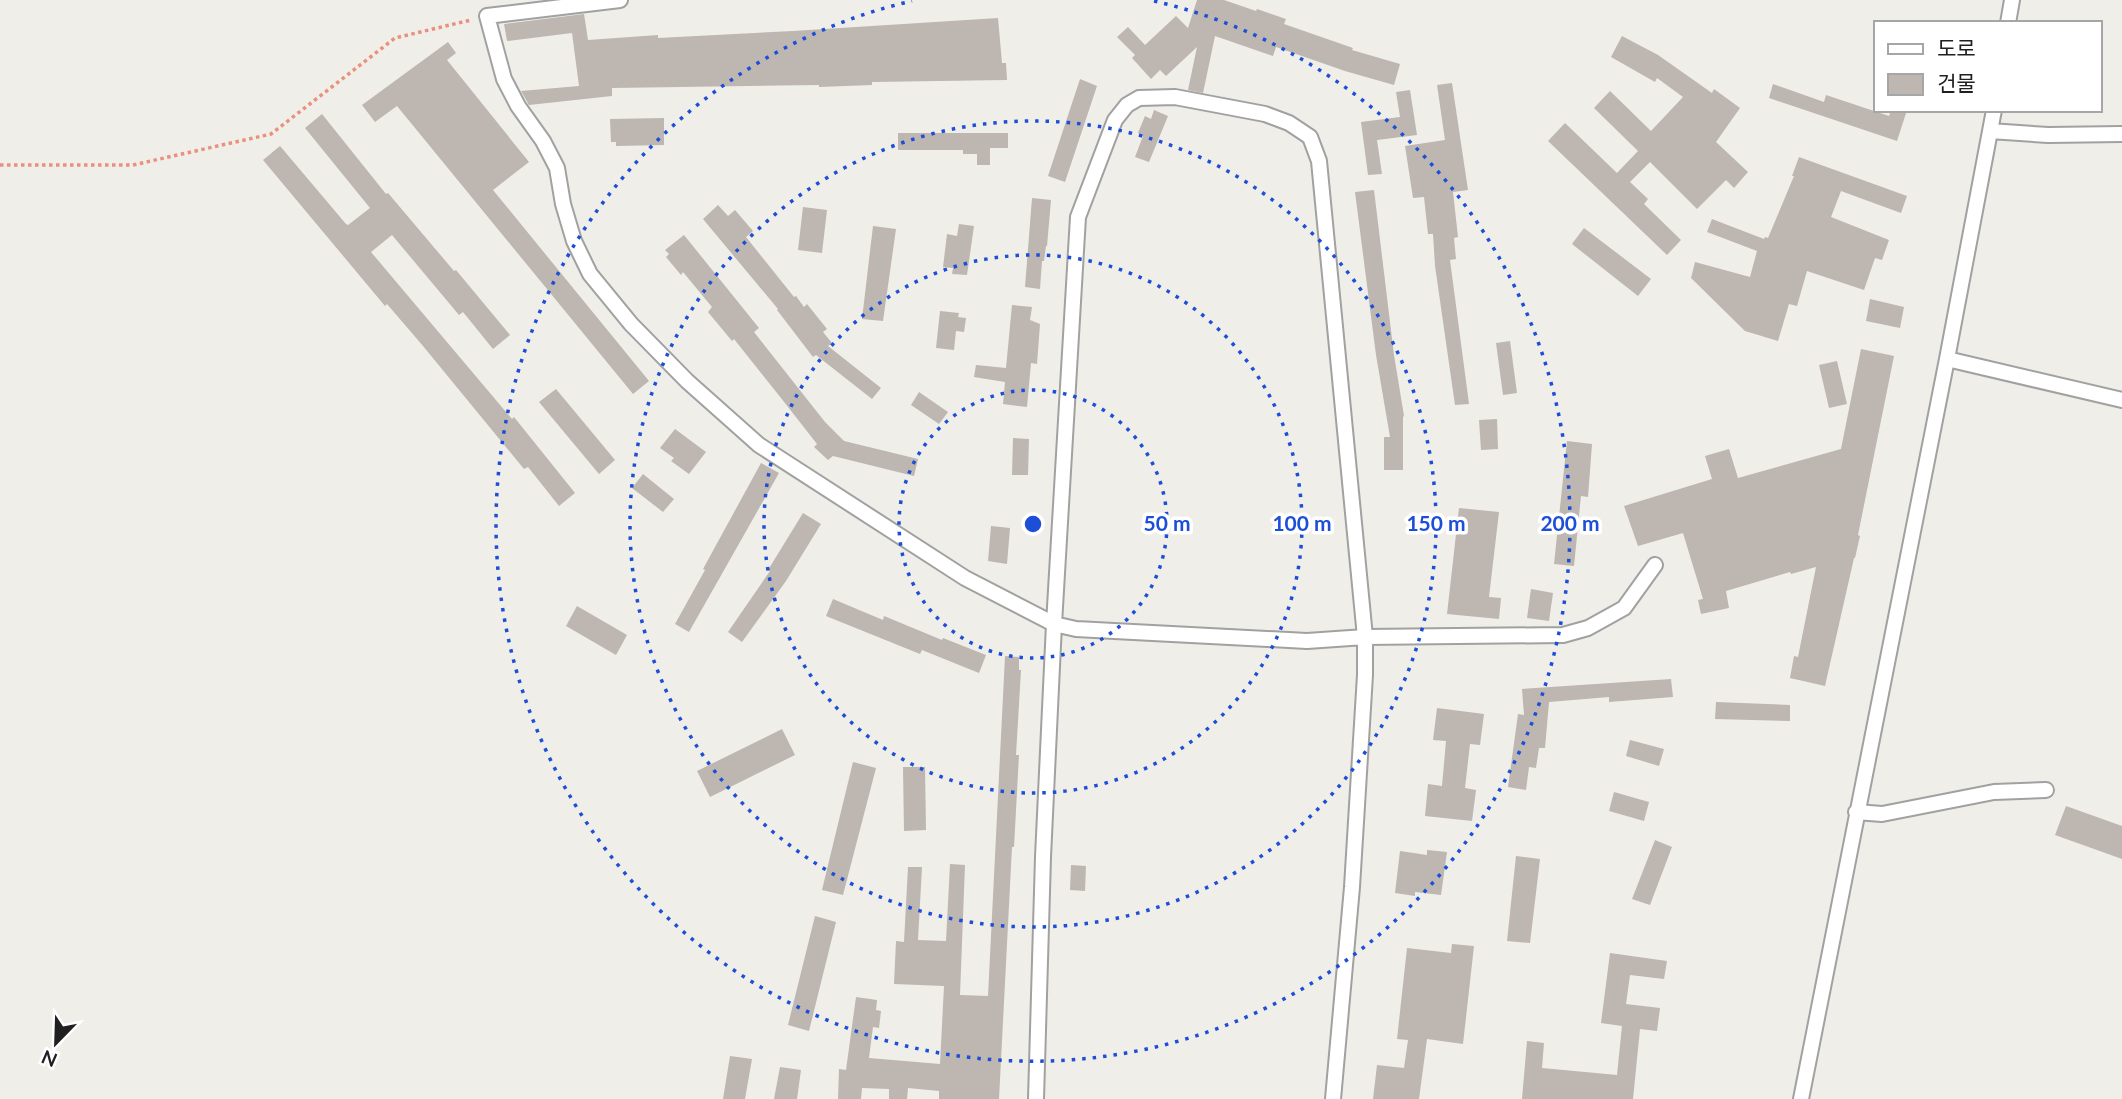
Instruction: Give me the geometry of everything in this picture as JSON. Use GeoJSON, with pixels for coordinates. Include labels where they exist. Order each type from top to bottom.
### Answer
{"type":"FeatureCollection","features":[{"type":"Feature","properties":{"kind":"street"},"geometry":{"type":"LineString","coordinates":[[620,0],[487,16],[504,79],[518,106],[543,141],[556,168],[574,241],[590,274],[631,324],[687,381],[759,445],[965,578],[1054,624],[1076,629],[1307,642],[1365,637],[1563,635],[1588,628],[1624,608],[1655,565]]}},
{"type":"Feature","properties":{"kind":"street"},"geometry":{"type":"LineString","coordinates":[[2008,21],[2012,0]]}},
{"type":"Feature","properties":{"kind":"street"},"geometry":{"type":"LineString","coordinates":[[1035,1099],[1054,624],[1078,217],[1115,120],[1126,105],[1139,98],[1175,97],[1265,114],[1289,123],[1310,137],[1319,161],[1365,637],[1352,887],[1334,1099]]}},
{"type":"Feature","properties":{"kind":"street"},"geometry":{"type":"LineString","coordinates":[[1801,1099],[1994,112]]}},
{"type":"Feature","properties":{"kind":"street"},"geometry":{"type":"LineString","coordinates":[[1990,131],[2048,135],[2122,134]]}},
{"type":"Feature","properties":{"kind":"street"},"geometry":{"type":"LineString","coordinates":[[1947,359],[2122,400]]}},
{"type":"Feature","properties":{"kind":"street"},"geometry":{"type":"LineString","coordinates":[[1856,812],[1882,814],[1994,792],[2046,790]]}},
{"type":"Feature","properties":{"kind":"path"},"geometry":{"type":"LineString","coordinates":[[0,165],[133,165],[271,134],[395,38],[487,16]]}},
{"type":"Feature","properties":{"kind":"building"},"geometry":{"type":"Polygon","coordinates":[[[1197,0],[1224,0],[1256,11],[1257,9],[1286,19],[1284,24],[1353,48],[1352,50],[1400,64],[1394,85],[1276,47],[1273,56],[1215,36],[1203,93],[1188,90],[1197,47],[1166,76],[1160,70],[1151,79],[1132,58],[1135,55],[1117,37],[1128,27],[1145,45],[1176,16],[1188,28],[1197,0]]]}},
{"type":"Feature","properties":{"kind":"building"},"geometry":{"type":"Polygon","coordinates":[[[584,14],[588,40],[998,18],[1002,63],[1006,63],[1007,80],[872,82],[872,85],[819,87],[612,88],[612,96],[529,105],[521,91],[579,86],[572,33],[507,41],[504,24],[584,14]]]}},
{"type":"Feature","properties":{"kind":"building"},"geometry":{"type":"Polygon","coordinates":[[[1622,36],[1658,55],[1712,93],[1714,89],[1740,108],[1716,142],[1748,172],[1734,188],[1726,180],[1697,209],[1650,162],[1630,182],[1648,199],[1644,204],[1681,240],[1667,255],[1548,141],[1565,123],[1617,173],[1638,151],[1594,108],[1610,91],[1651,131],[1683,97],[1657,78],[1655,82],[1611,57],[1622,36]]]}},
{"type":"Feature","properties":{"kind":"building"},"geometry":{"type":"Polygon","coordinates":[[[448,42],[456,53],[447,60],[529,162],[493,190],[649,381],[633,394],[397,106],[375,122],[362,105],[448,42]]]}},
{"type":"Feature","properties":{"kind":"building"},"geometry":{"type":"Polygon","coordinates":[[[1080,79],[1097,86],[1065,182],[1048,176],[1080,79]]]}},
{"type":"Feature","properties":{"kind":"building"},"geometry":{"type":"Polygon","coordinates":[[[1452,83],[1468,190],[1453,192],[1458,237],[1454,238],[1456,259],[1450,260],[1469,404],[1455,405],[1433,234],[1428,234],[1424,197],[1413,198],[1405,146],[1445,140],[1437,85],[1452,83]]]}},
{"type":"Feature","properties":{"kind":"building"},"geometry":{"type":"Polygon","coordinates":[[[1773,84],[1824,102],[1826,95],[1889,116],[1890,112],[1906,112],[1897,141],[1769,98],[1773,84]]]}},
{"type":"Feature","properties":{"kind":"building"},"geometry":{"type":"Polygon","coordinates":[[[1410,90],[1417,135],[1377,140],[1382,174],[1368,175],[1361,122],[1400,117],[1396,92],[1410,90]]]}},
{"type":"Feature","properties":{"kind":"building"},"geometry":{"type":"Polygon","coordinates":[[[1154,110],[1168,116],[1149,162],[1135,157],[1143,136],[1138,133],[1145,116],[1151,119],[1154,110]]]}},
{"type":"Feature","properties":{"kind":"building"},"geometry":{"type":"Polygon","coordinates":[[[322,114],[386,194],[388,193],[454,271],[456,270],[510,335],[493,349],[463,312],[459,315],[392,235],[371,252],[512,419],[514,417],[575,493],[559,506],[528,467],[524,469],[423,346],[387,304],[385,306],[263,160],[280,146],[348,225],[370,208],[305,128],[322,114]]]}},
{"type":"Feature","properties":{"kind":"building"},"geometry":{"type":"Polygon","coordinates":[[[664,118],[664,145],[616,146],[616,142],[611,142],[610,119],[664,118]]]}},
{"type":"Feature","properties":{"kind":"building"},"geometry":{"type":"Polygon","coordinates":[[[898,133],[1008,133],[1008,148],[990,148],[990,165],[977,165],[977,154],[963,154],[963,150],[898,150],[898,133]]]}},
{"type":"Feature","properties":{"kind":"building"},"geometry":{"type":"Polygon","coordinates":[[[1799,157],[1907,196],[1901,213],[1841,191],[1831,217],[1889,240],[1882,260],[1875,258],[1864,290],[1807,271],[1797,306],[1789,304],[1778,341],[1745,331],[1691,278],[1695,262],[1750,277],[1757,251],[1707,232],[1712,219],[1764,239],[1768,238],[1794,176],[1799,157]]]}},
{"type":"Feature","properties":{"kind":"building"},"geometry":{"type":"Polygon","coordinates":[[[1374,190],[1404,416],[1403,470],[1384,470],[1384,437],[1390,437],[1376,355],[1355,192],[1374,190]]]}},
{"type":"Feature","properties":{"kind":"building"},"geometry":{"type":"Polygon","coordinates":[[[1032,198],[1051,200],[1040,289],[1025,287],[1032,198]]]}},
{"type":"Feature","properties":{"kind":"building"},"geometry":{"type":"Polygon","coordinates":[[[718,205],[728,216],[735,210],[753,231],[746,237],[794,297],[796,296],[804,307],[807,304],[827,329],[823,332],[832,343],[828,346],[881,388],[872,399],[816,355],[813,357],[778,309],[703,219],[718,205]]]}},
{"type":"Feature","properties":{"kind":"building"},"geometry":{"type":"Polygon","coordinates":[[[803,207],[827,210],[822,253],[798,250],[803,207]]]}},
{"type":"Feature","properties":{"kind":"building"},"geometry":{"type":"Polygon","coordinates":[[[959,224],[974,226],[967,275],[952,274],[953,268],[943,267],[947,234],[957,236],[959,224]]]}},
{"type":"Feature","properties":{"kind":"building"},"geometry":{"type":"Polygon","coordinates":[[[873,226],[896,229],[883,321],[862,319],[873,226]]]}},
{"type":"Feature","properties":{"kind":"building"},"geometry":{"type":"Polygon","coordinates":[[[1584,228],[1651,279],[1638,296],[1572,244],[1584,228]]]}},
{"type":"Feature","properties":{"kind":"building"},"geometry":{"type":"Polygon","coordinates":[[[684,235],[759,328],[754,332],[825,422],[844,441],[918,459],[914,476],[833,456],[828,460],[814,447],[817,444],[781,398],[734,339],[732,341],[708,312],[712,307],[683,272],[681,275],[666,257],[669,254],[665,250],[684,235]]]}},
{"type":"Feature","properties":{"kind":"building"},"geometry":{"type":"Polygon","coordinates":[[[1870,299],[1904,307],[1900,328],[1866,321],[1870,299]]]}},
{"type":"Feature","properties":{"kind":"building"},"geometry":{"type":"Polygon","coordinates":[[[1012,305],[1032,307],[1030,320],[1040,324],[1037,364],[1031,363],[1027,407],[1003,404],[1005,382],[974,377],[976,365],[1006,368],[1012,305]]]}},
{"type":"Feature","properties":{"kind":"building"},"geometry":{"type":"Polygon","coordinates":[[[940,311],[959,313],[958,317],[966,318],[964,332],[956,331],[954,350],[936,348],[940,311]]]}},
{"type":"Feature","properties":{"kind":"building"},"geometry":{"type":"Polygon","coordinates":[[[1510,341],[1517,393],[1503,395],[1496,343],[1510,341]]]}},
{"type":"Feature","properties":{"kind":"building"},"geometry":{"type":"Polygon","coordinates":[[[1861,349],[1894,356],[1858,535],[1860,536],[1825,686],[1790,678],[1794,656],[1798,657],[1816,567],[1726,591],[1729,608],[1701,614],[1698,600],[1703,599],[1683,533],[1638,546],[1624,506],[1712,479],[1705,456],[1729,449],[1738,478],[1841,449],[1861,349]]]}},
{"type":"Feature","properties":{"kind":"building"},"geometry":{"type":"Polygon","coordinates":[[[1837,361],[1847,404],[1829,408],[1819,365],[1837,361]]]}},
{"type":"Feature","properties":{"kind":"building"},"geometry":{"type":"Polygon","coordinates":[[[556,389],[615,460],[599,474],[539,402],[556,389]]]}},
{"type":"Feature","properties":{"kind":"building"},"geometry":{"type":"Polygon","coordinates":[[[919,392],[948,412],[939,424],[911,405],[919,392]]]}},
{"type":"Feature","properties":{"kind":"building"},"geometry":{"type":"Polygon","coordinates":[[[1497,419],[1498,449],[1481,450],[1479,420],[1497,419]]]}},
{"type":"Feature","properties":{"kind":"building"},"geometry":{"type":"Polygon","coordinates":[[[675,429],[706,452],[689,474],[671,461],[674,458],[660,448],[675,429]]]}},
{"type":"Feature","properties":{"kind":"building"},"geometry":{"type":"Polygon","coordinates":[[[1013,438],[1029,439],[1028,475],[1012,475],[1013,438]]]}},
{"type":"Feature","properties":{"kind":"building"},"geometry":{"type":"Polygon","coordinates":[[[1567,441],[1592,444],[1588,497],[1581,496],[1574,566],[1554,564],[1567,441]]]}},
{"type":"Feature","properties":{"kind":"building"},"geometry":{"type":"Polygon","coordinates":[[[761,463],[779,473],[689,632],[675,624],[761,463]]]}},
{"type":"Feature","properties":{"kind":"building"},"geometry":{"type":"Polygon","coordinates":[[[643,474],[674,499],[663,512],[632,488],[643,474]]]}},
{"type":"Feature","properties":{"kind":"building"},"geometry":{"type":"Polygon","coordinates":[[[1459,508],[1499,512],[1489,597],[1501,598],[1499,619],[1447,614],[1459,508]]]}},
{"type":"Feature","properties":{"kind":"building"},"geometry":{"type":"Polygon","coordinates":[[[803,513],[821,524],[786,581],[742,642],[728,632],[770,571],[768,570],[803,513]]]}},
{"type":"Feature","properties":{"kind":"building"},"geometry":{"type":"Polygon","coordinates":[[[991,526],[1010,528],[1007,564],[988,561],[991,526]]]}},
{"type":"Feature","properties":{"kind":"building"},"geometry":{"type":"Polygon","coordinates":[[[1531,589],[1553,593],[1549,621],[1527,618],[1531,589]]]}},
{"type":"Feature","properties":{"kind":"building"},"geometry":{"type":"Polygon","coordinates":[[[833,599],[883,620],[884,616],[986,655],[979,673],[922,650],[920,654],[826,616],[833,599]]]}},
{"type":"Feature","properties":{"kind":"building"},"geometry":{"type":"Polygon","coordinates":[[[577,606],[627,635],[616,655],[566,626],[577,606]]]}},
{"type":"Feature","properties":{"kind":"building"},"geometry":{"type":"Polygon","coordinates":[[[1005,656],[1019,657],[1021,670],[1016,755],[1019,755],[999,1099],[939,1099],[939,1091],[908,1088],[907,1099],[889,1099],[889,1089],[862,1088],[861,1099],[838,1099],[839,1069],[846,1070],[856,997],[877,1000],[876,1010],[881,1011],[879,1028],[873,1027],[869,1058],[940,1064],[944,986],[894,984],[896,941],[904,942],[908,867],[922,867],[918,940],[946,941],[950,864],[965,865],[960,995],[988,996],[1005,656]]]}},
{"type":"Feature","properties":{"kind":"building"},"geometry":{"type":"Polygon","coordinates":[[[1671,679],[1673,697],[1609,702],[1609,697],[1549,702],[1545,748],[1539,748],[1536,768],[1529,767],[1526,790],[1508,787],[1518,714],[1524,715],[1522,689],[1671,679]]]}},
{"type":"Feature","properties":{"kind":"building"},"geometry":{"type":"Polygon","coordinates":[[[1716,702],[1790,705],[1790,721],[1715,719],[1716,702]]]}},
{"type":"Feature","properties":{"kind":"building"},"geometry":{"type":"Polygon","coordinates":[[[1437,708],[1484,714],[1480,745],[1470,744],[1465,788],[1476,790],[1472,821],[1425,816],[1428,784],[1442,786],[1446,741],[1433,740],[1437,708]]]}},
{"type":"Feature","properties":{"kind":"building"},"geometry":{"type":"Polygon","coordinates":[[[782,729],[795,755],[710,797],[697,771],[782,729]]]}},
{"type":"Feature","properties":{"kind":"building"},"geometry":{"type":"Polygon","coordinates":[[[1630,740],[1664,749],[1659,766],[1626,756],[1630,740]]]}},
{"type":"Feature","properties":{"kind":"building"},"geometry":{"type":"Polygon","coordinates":[[[853,762],[876,768],[843,895],[822,890],[853,762]]]}},
{"type":"Feature","properties":{"kind":"building"},"geometry":{"type":"Polygon","coordinates":[[[903,767],[925,767],[926,830],[904,831],[903,767]]]}},
{"type":"Feature","properties":{"kind":"building"},"geometry":{"type":"Polygon","coordinates":[[[1614,792],[1649,802],[1644,821],[1609,811],[1614,792]]]}},
{"type":"Feature","properties":{"kind":"building"},"geometry":{"type":"Polygon","coordinates":[[[2066,806],[2122,826],[2122,859],[2055,835],[2066,806]]]}},
{"type":"Feature","properties":{"kind":"building"},"geometry":{"type":"Polygon","coordinates":[[[1655,840],[1672,847],[1650,905],[1632,899],[1655,840]]]}},
{"type":"Feature","properties":{"kind":"building"},"geometry":{"type":"Polygon","coordinates":[[[1427,850],[1447,852],[1441,895],[1415,892],[1415,896],[1395,893],[1400,851],[1427,855],[1427,850]]]}},
{"type":"Feature","properties":{"kind":"building"},"geometry":{"type":"Polygon","coordinates":[[[1516,856],[1540,859],[1530,943],[1507,941],[1516,856]]]}},
{"type":"Feature","properties":{"kind":"building"},"geometry":{"type":"Polygon","coordinates":[[[1071,865],[1086,866],[1085,891],[1070,890],[1071,865]]]}},
{"type":"Feature","properties":{"kind":"building"},"geometry":{"type":"Polygon","coordinates":[[[815,916],[836,922],[809,1031],[788,1025],[815,916]]]}},
{"type":"Feature","properties":{"kind":"building"},"geometry":{"type":"Polygon","coordinates":[[[1452,944],[1474,946],[1463,1044],[1427,1039],[1419,1099],[1373,1099],[1377,1065],[1404,1068],[1408,1040],[1397,1039],[1407,948],[1451,953],[1452,944]]]}},
{"type":"Feature","properties":{"kind":"building"},"geometry":{"type":"Polygon","coordinates":[[[1610,953],[1667,961],[1664,979],[1630,975],[1626,1004],[1660,1008],[1657,1031],[1640,1029],[1633,1099],[1522,1099],[1527,1041],[1544,1043],[1542,1068],[1617,1075],[1622,1026],[1601,1023],[1610,953]]]}},
{"type":"Feature","properties":{"kind":"building"},"geometry":{"type":"Polygon","coordinates":[[[730,1056],[752,1059],[745,1099],[723,1099],[730,1056]]]}},
{"type":"Feature","properties":{"kind":"building"},"geometry":{"type":"Polygon","coordinates":[[[780,1067],[801,1070],[797,1099],[774,1099],[780,1067]]]}}]}
